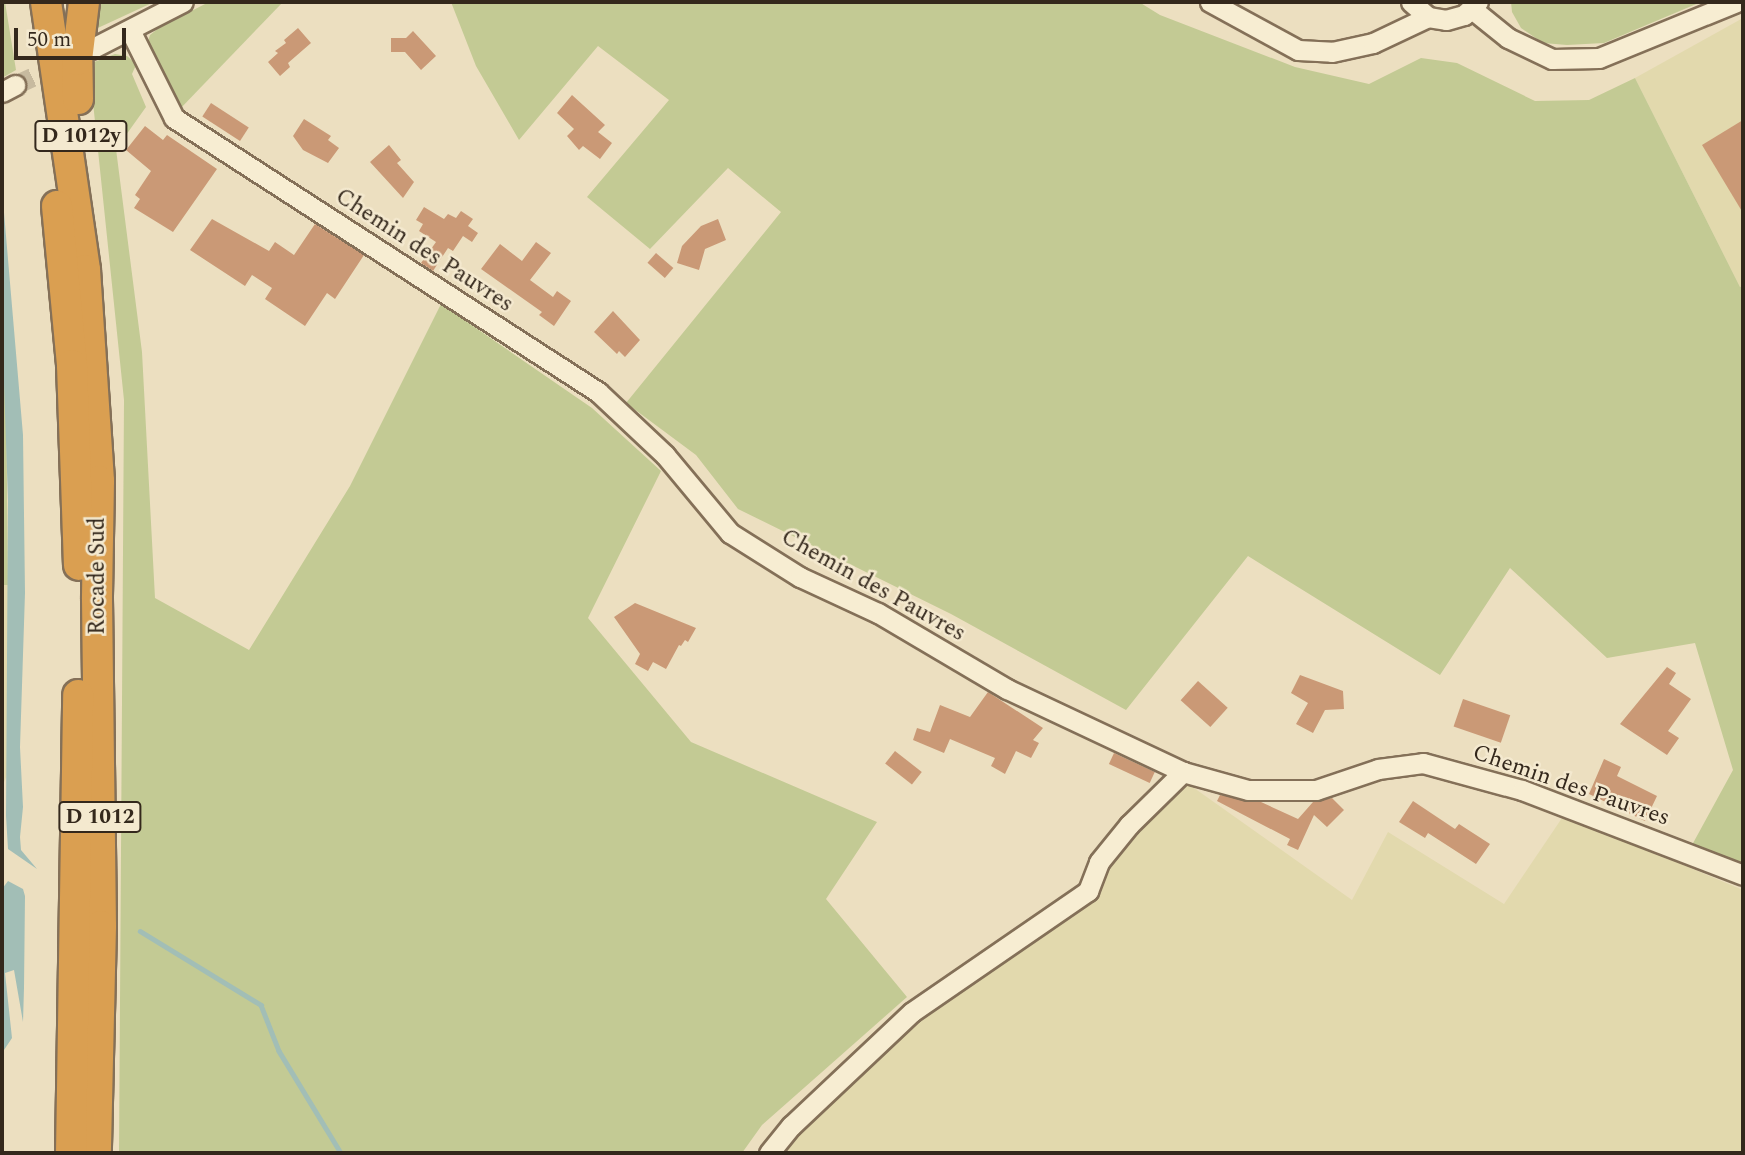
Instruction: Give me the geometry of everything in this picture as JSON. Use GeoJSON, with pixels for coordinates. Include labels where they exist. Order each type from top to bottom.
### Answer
{"type":"FeatureCollection","features":[{"type":"Feature","properties":{"kind":"highway","name":"D 1012y"},"geometry":{"type":"LineString","coordinates":[[84,2],[79,20],[77,60],[90,243],[85,270]]}},
{"type":"Feature","properties":{"kind":"highway","name":"Rocade Sud"},"geometry":{"type":"LineString","coordinates":[[33,8],[71,160],[85,270],[99,481],[97,599],[102,926],[96,1153]]}},
{"type":"Feature","properties":{"kind":"highway","name":"Rocade Sud"},"geometry":{"type":"LineString","coordinates":[[33,8],[65,285],[79,554],[71,1153]]}},
{"type":"Feature","properties":{"kind":"street"},"geometry":{"type":"LineString","coordinates":[[91,49],[183,2]]}},
{"type":"Feature","properties":{"kind":"street"},"geometry":{"type":"LineString","coordinates":[[1210,2],[1298,50],[1332,52],[1373,43],[1428,17],[1455,19],[1475,6],[1508,38],[1552,60],[1599,58],[1736,2]]}},
{"type":"Feature","properties":{"kind":"street"},"geometry":{"type":"LineString","coordinates":[[1386,36],[1411,3],[1428,17]]}},
{"type":"Feature","properties":{"kind":"street","name":"Chemin des Pauvres"},"geometry":{"type":"LineString","coordinates":[[130,30],[174,118],[598,392],[665,455],[730,533],[800,578],[878,613],[1007,689],[1183,772],[1248,790],[1316,790],[1378,769],[1423,763],[1522,790],[1743,875]]}},
{"type":"Feature","properties":{"kind":"street"},"geometry":{"type":"LineString","coordinates":[[769,1153],[791,1126],[912,1012],[1088,891],[1099,862],[1129,825],[1183,772]]}},
{"type":"Feature","properties":{"kind":"shaded area"},"geometry":{"type":"Polygon","coordinates":[[[1743,18],[1743,286],[1740,287],[1635,78],[1743,18]]]}},
{"type":"Feature","properties":{"kind":"shaded area"},"geometry":{"type":"Polygon","coordinates":[[[2,585],[8,585],[8,750],[7,775],[2,787],[2,585]]]}},
{"type":"Feature","properties":{"kind":"shaded area"},"geometry":{"type":"Polygon","coordinates":[[[1187,783],[1352,900],[1388,832],[1504,904],[1564,815],[1743,890],[1743,1153],[784,1153],[796,1137],[915,1023],[1094,900],[1107,865],[1141,818],[1187,783]]]}},
{"type":"Feature","properties":{"kind":"green space"},"geometry":{"type":"Polygon","coordinates":[[[2,2],[5,2],[16,70],[2,78],[2,2]]]}},
{"type":"Feature","properties":{"kind":"green space"},"geometry":{"type":"Polygon","coordinates":[[[91,2],[154,2],[87,33],[91,2]]]}},
{"type":"Feature","properties":{"kind":"green space"},"geometry":{"type":"Polygon","coordinates":[[[209,2],[283,2],[178,111],[147,44],[150,35],[160,27],[209,2]]]}},
{"type":"Feature","properties":{"kind":"green space"},"geometry":{"type":"Polygon","coordinates":[[[451,2],[1139,2],[1160,15],[1295,67],[1369,84],[1421,58],[1457,63],[1535,101],[1589,100],[1635,78],[1740,287],[1743,286],[1743,863],[1692,845],[1733,770],[1695,643],[1607,658],[1510,568],[1440,675],[1248,556],[1126,710],[951,614],[738,509],[696,455],[626,403],[781,212],[728,168],[650,249],[587,197],[669,100],[598,46],[519,140],[476,66],[451,2]]]}},
{"type":"Feature","properties":{"kind":"green space"},"geometry":{"type":"Polygon","coordinates":[[[1511,2],[1701,2],[1604,43],[1567,45],[1543,43],[1521,28],[1512,12],[1511,2]]]}},
{"type":"Feature","properties":{"kind":"green space"},"geometry":{"type":"Polygon","coordinates":[[[115,54],[127,56],[136,65],[132,74],[146,107],[116,149],[142,352],[155,598],[249,650],[350,486],[441,304],[592,408],[661,471],[588,618],[691,742],[877,822],[826,899],[907,997],[762,1125],[742,1153],[119,1153],[124,400],[89,64],[115,54]]]}},
{"type":"Feature","properties":{"kind":"green space"},"geometry":{"type":"Polygon","coordinates":[[[2,325],[6,387],[8,585],[2,585],[2,325]]]}},
{"type":"Feature","properties":{"kind":"water"},"geometry":{"type":"Polygon","coordinates":[[[2,189],[23,435],[25,593],[20,747],[23,807],[20,837],[21,850],[37,869],[8,849],[6,816],[8,501],[2,325],[2,189]]]}},
{"type":"Feature","properties":{"kind":"water"},"geometry":{"type":"Polygon","coordinates":[[[8,881],[23,889],[25,896],[23,1022],[14,970],[5,973],[12,1038],[2,1053],[2,889],[8,881]]]}},
{"type":"Feature","properties":{"kind":"building"},"geometry":{"type":"Polygon","coordinates":[[[298,28],[311,43],[288,63],[290,67],[280,76],[268,62],[278,53],[275,51],[286,43],[284,40],[298,28]]]}},
{"type":"Feature","properties":{"kind":"building"},"geometry":{"type":"Polygon","coordinates":[[[413,31],[436,56],[421,70],[405,52],[391,52],[391,38],[406,38],[413,31]]]}},
{"type":"Feature","properties":{"kind":"building"},"geometry":{"type":"Polygon","coordinates":[[[572,95],[605,125],[598,132],[612,143],[600,159],[583,146],[579,150],[567,136],[574,129],[557,113],[572,95]]]}},
{"type":"Feature","properties":{"kind":"building"},"geometry":{"type":"Polygon","coordinates":[[[211,103],[249,128],[240,141],[202,116],[211,103]]]}},
{"type":"Feature","properties":{"kind":"building"},"geometry":{"type":"Polygon","coordinates":[[[304,119],[331,136],[328,140],[339,148],[328,163],[303,150],[293,136],[304,119]]]}},
{"type":"Feature","properties":{"kind":"building"},"geometry":{"type":"Polygon","coordinates":[[[1743,120],[1743,213],[1702,145],[1743,120]]]}},
{"type":"Feature","properties":{"kind":"building"},"geometry":{"type":"Polygon","coordinates":[[[145,126],[163,140],[167,135],[217,169],[173,232],[134,208],[140,199],[135,195],[151,171],[126,150],[145,126]]]}},
{"type":"Feature","properties":{"kind":"building"},"geometry":{"type":"Polygon","coordinates":[[[389,145],[401,160],[397,163],[414,182],[403,198],[370,162],[389,145]]]}},
{"type":"Feature","properties":{"kind":"building"},"geometry":{"type":"Polygon","coordinates":[[[424,207],[444,219],[448,214],[456,218],[461,211],[473,219],[468,226],[478,233],[472,242],[463,236],[453,251],[448,248],[433,271],[421,263],[436,242],[419,231],[423,224],[416,220],[424,207]]]}},
{"type":"Feature","properties":{"kind":"building"},"geometry":{"type":"Polygon","coordinates":[[[212,219],[269,251],[275,242],[294,255],[315,224],[364,255],[335,299],[327,293],[305,326],[265,299],[272,288],[252,275],[245,286],[190,250],[212,219]]]}},
{"type":"Feature","properties":{"kind":"building"},"geometry":{"type":"Polygon","coordinates":[[[718,219],[726,240],[705,249],[699,270],[677,263],[682,246],[701,226],[718,219]]]}},
{"type":"Feature","properties":{"kind":"building"},"geometry":{"type":"Polygon","coordinates":[[[536,242],[551,253],[530,280],[553,297],[557,291],[571,301],[554,326],[539,315],[542,312],[481,269],[500,244],[522,261],[536,242]]]}},
{"type":"Feature","properties":{"kind":"building"},"geometry":{"type":"Polygon","coordinates":[[[656,253],[673,268],[665,278],[647,263],[656,253]]]}},
{"type":"Feature","properties":{"kind":"building"},"geometry":{"type":"Polygon","coordinates":[[[613,311],[640,340],[625,357],[619,351],[617,354],[594,332],[613,311]]]}},
{"type":"Feature","properties":{"kind":"building"},"geometry":{"type":"Polygon","coordinates":[[[635,603],[696,628],[688,642],[685,640],[679,645],[666,669],[653,662],[648,671],[635,664],[640,654],[614,617],[635,603]]]}},
{"type":"Feature","properties":{"kind":"building"},"geometry":{"type":"Polygon","coordinates":[[[1667,667],[1676,673],[1669,684],[1691,699],[1668,731],[1679,738],[1667,755],[1620,724],[1667,667]]]}},
{"type":"Feature","properties":{"kind":"building"},"geometry":{"type":"Polygon","coordinates":[[[1300,675],[1343,691],[1344,709],[1325,710],[1313,733],[1296,724],[1308,703],[1291,693],[1300,675]]]}},
{"type":"Feature","properties":{"kind":"building"},"geometry":{"type":"Polygon","coordinates":[[[1198,681],[1228,708],[1210,727],[1181,700],[1198,681]]]}},
{"type":"Feature","properties":{"kind":"building"},"geometry":{"type":"Polygon","coordinates":[[[988,692],[1043,728],[1033,740],[1039,743],[1031,758],[1016,751],[1005,774],[991,766],[995,758],[950,739],[944,753],[913,740],[917,728],[930,732],[940,705],[970,717],[988,692]]]}},
{"type":"Feature","properties":{"kind":"building"},"geometry":{"type":"Polygon","coordinates":[[[1463,699],[1510,715],[1501,743],[1454,726],[1463,699]]]}},
{"type":"Feature","properties":{"kind":"building"},"geometry":{"type":"Polygon","coordinates":[[[895,751],[922,772],[912,785],[885,764],[895,751]]]}},
{"type":"Feature","properties":{"kind":"building"},"geometry":{"type":"Polygon","coordinates":[[[1114,753],[1155,772],[1150,783],[1109,764],[1114,753]]]}},
{"type":"Feature","properties":{"kind":"building"},"geometry":{"type":"Polygon","coordinates":[[[1604,759],[1621,767],[1617,776],[1657,796],[1645,821],[1589,794],[1604,759]]]}},
{"type":"Feature","properties":{"kind":"building"},"geometry":{"type":"Polygon","coordinates":[[[1220,795],[1261,802],[1298,819],[1313,802],[1332,798],[1344,810],[1327,827],[1314,815],[1298,850],[1287,845],[1290,839],[1217,801],[1220,795]]]}},
{"type":"Feature","properties":{"kind":"building"},"geometry":{"type":"Polygon","coordinates":[[[1413,801],[1455,829],[1459,824],[1490,844],[1476,864],[1428,833],[1425,838],[1399,822],[1413,801]]]}},
{"type":"Feature","properties":{"kind":"waterway"},"geometry":{"type":"LineString","coordinates":[[140,931],[261,1005],[279,1051],[341,1153]]}},
{"type":"Feature","properties":{"kind":"tunnel"},"geometry":{"type":"LineString","coordinates":[[15,85],[65,62]]}}]}
